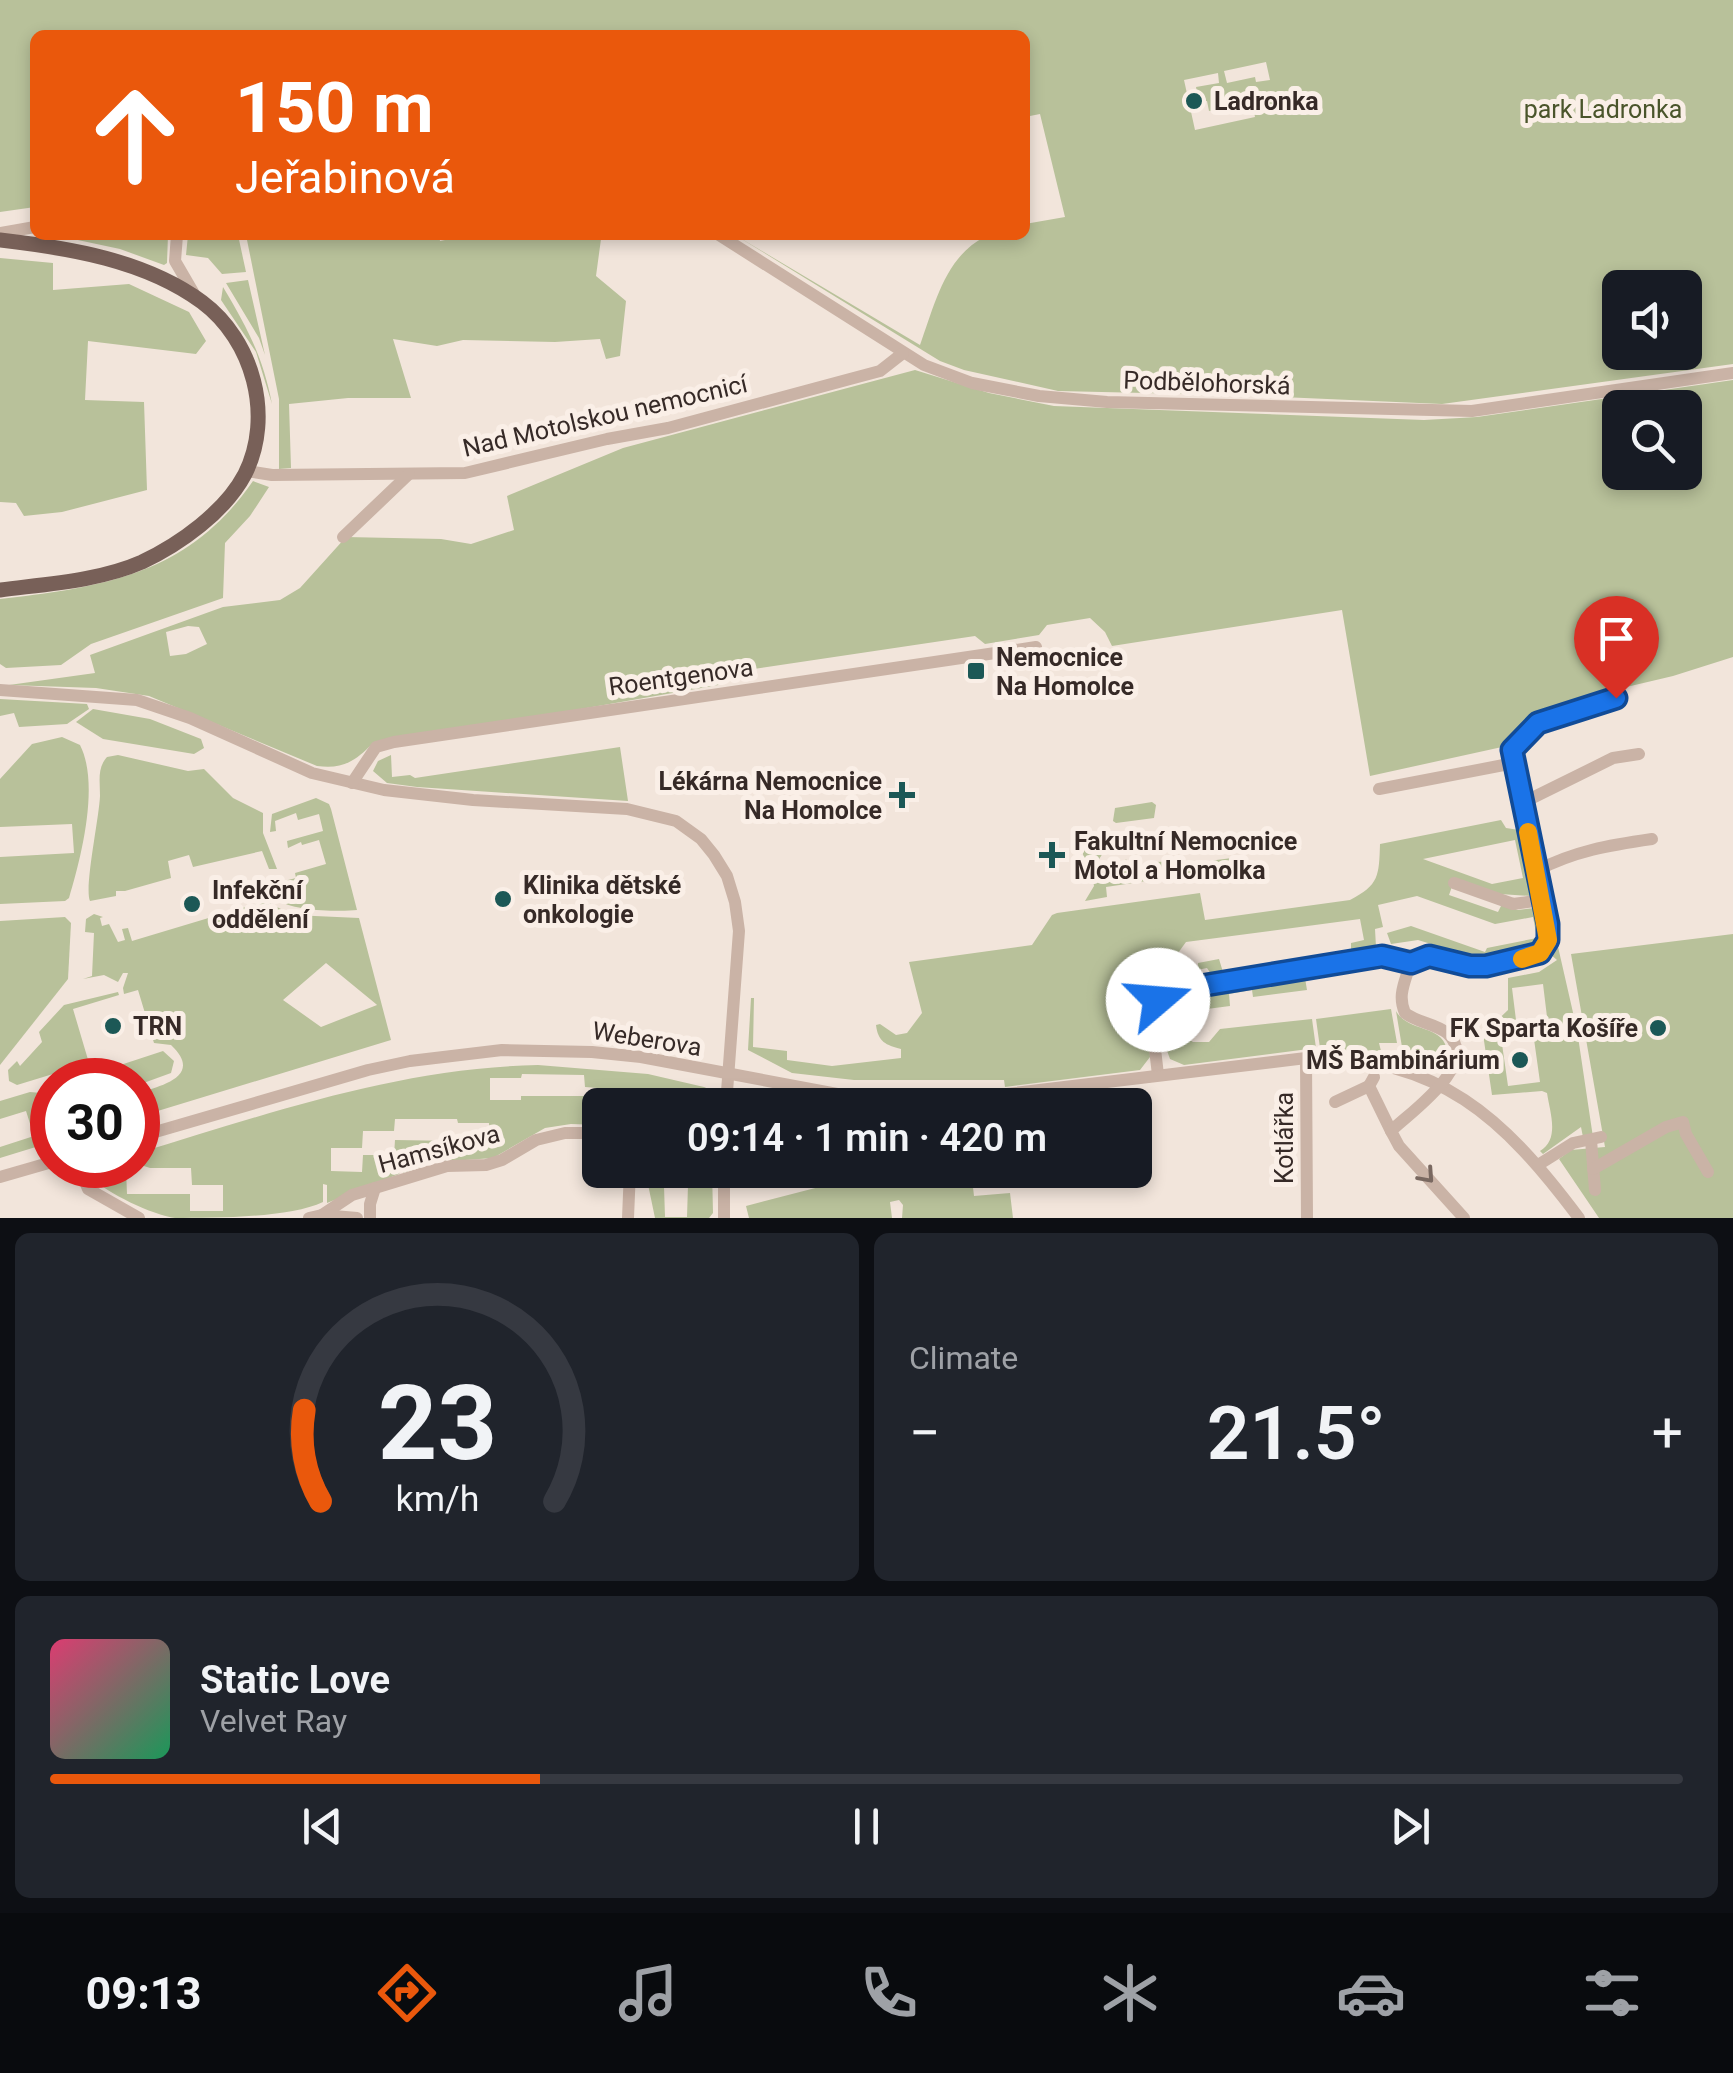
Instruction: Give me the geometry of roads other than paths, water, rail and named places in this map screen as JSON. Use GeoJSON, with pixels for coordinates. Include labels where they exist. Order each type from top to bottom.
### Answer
{"type":"FeatureCollection","features":[{"type":"Feature","properties":{"kind":"main road"},"geometry":{"type":"LineString","coordinates":[[0,236],[119,263],[202,302],[234,334],[254,381],[257,431],[246,471],[208,518],[144,561],[96,576],[0,590]]}},
{"type":"Feature","properties":{"kind":"street"},"geometry":{"type":"LineString","coordinates":[[0,236],[30,228]]}},
{"type":"Feature","properties":{"kind":"street"},"geometry":{"type":"LineString","coordinates":[[177,240],[175,261],[202,302]]}},
{"type":"Feature","properties":{"kind":"street","name":"Podbělohorská"},"geometry":{"type":"LineString","coordinates":[[727,240],[924,365],[972,383],[1039,396],[1107,402],[1472,411],[1733,374]]}},
{"type":"Feature","properties":{"kind":"street","name":"Nad Motolskou nemocnicí"},"geometry":{"type":"LineString","coordinates":[[246,471],[272,476],[465,472],[607,438],[668,428],[880,371],[903,353]]}},
{"type":"Feature","properties":{"kind":"street"},"geometry":{"type":"LineString","coordinates":[[343,537],[410,474]]}},
{"type":"Feature","properties":{"kind":"street","name":"Roentgenova"},"geometry":{"type":"LineString","coordinates":[[352,783],[376,748],[394,742],[1036,647]]}},
{"type":"Feature","properties":{"kind":"street"},"geometry":{"type":"LineString","coordinates":[[2,690],[137,700],[190,718],[312,773],[352,783],[426,796],[644,811],[676,821],[691,830],[714,855],[727,876],[735,902],[738,932],[727,1088]]}},
{"type":"Feature","properties":{"kind":"street"},"geometry":{"type":"LineString","coordinates":[[1158,1075],[1152,1023],[1158,1000],[1176,990],[1382,956],[1411,963],[1429,956],[1486,966],[1540,953],[1548,940],[1512,750],[1538,723],[1616,698]]}},
{"type":"Feature","properties":{"kind":"street"},"geometry":{"type":"LineString","coordinates":[[1522,803],[1614,758],[1640,754]]}},
{"type":"Feature","properties":{"kind":"street"},"geometry":{"type":"LineString","coordinates":[[1379,789],[1514,763]]}},
{"type":"Feature","properties":{"kind":"street"},"geometry":{"type":"LineString","coordinates":[[1536,871],[1568,854],[1652,839]]}},
{"type":"Feature","properties":{"kind":"street"},"geometry":{"type":"LineString","coordinates":[[1454,884],[1513,904],[1542,900]]}},
{"type":"Feature","properties":{"kind":"street"},"geometry":{"type":"LineString","coordinates":[[1392,1131],[1406,1115],[1431,1099],[1454,1061],[1455,1045],[1450,1036],[1405,1014],[1401,991],[1411,963]]}},
{"type":"Feature","properties":{"kind":"street","name":"Weberova"},"geometry":{"type":"LineString","coordinates":[[160,1131],[368,1070],[502,1050],[592,1052],[837,1094],[936,1098],[1007,1094],[1306,1058],[1374,1062],[1442,1086],[1490,1116],[1538,1165],[1577,1215]]}},
{"type":"Feature","properties":{"kind":"street","name":"Kotlářka"},"geometry":{"type":"LineString","coordinates":[[1306,1058],[1307,1218]]}},
{"type":"Feature","properties":{"kind":"street"},"geometry":{"type":"LineString","coordinates":[[1334,1102],[1371,1081],[1399,1146],[1464,1218]]}},
{"type":"Feature","properties":{"kind":"street"},"geometry":{"type":"LineString","coordinates":[[1593,1169],[1666,1127],[1683,1122],[1708,1172]]}},
{"type":"Feature","properties":{"kind":"street","name":"Hamsíkova"},"geometry":{"type":"LineString","coordinates":[[370,1218],[376,1188],[446,1166],[486,1165],[536,1140],[564,1132],[582,1132]]}},
{"type":"Feature","properties":{"kind":"street"},"geometry":{"type":"LineString","coordinates":[[1538,1165],[1574,1143],[1596,1138],[1595,1190]]}},
{"type":"Feature","properties":{"kind":"street"},"geometry":{"type":"LineString","coordinates":[[0,1177],[30,1168]]}},
{"type":"Feature","properties":{"kind":"street"},"geometry":{"type":"LineString","coordinates":[[88,1188],[139,1218]]}},
{"type":"Feature","properties":{"kind":"street"},"geometry":{"type":"LineString","coordinates":[[316,1216],[352,1195],[376,1188]]}},
{"type":"Feature","properties":{"kind":"street"},"geometry":{"type":"LineString","coordinates":[[628,1218],[629,1188]]}},
{"type":"Feature","properties":{"kind":"street"},"geometry":{"type":"LineString","coordinates":[[724,1188],[724,1218]]}},
{"type":"Feature","properties":{"kind":"street"},"geometry":{"type":"LineString","coordinates":[[1560,1218],[1577,1215]]}},
{"type":"Feature","properties":{"kind":"street"},"geometry":{"type":"LineString","coordinates":[[316,1216],[358,1218]]}},
{"type":"Feature","properties":{"kind":"place","name":"Ladronka"},"geometry":{"type":"Point","coordinates":[1194,101]}},
{"type":"Feature","properties":{"kind":"place","name":"Nemocnice Na Homolce"},"geometry":{"type":"Point","coordinates":[976,671]}},
{"type":"Feature","properties":{"kind":"place","name":"Lékárna Nemocnice Na Homolce"},"geometry":{"type":"Point","coordinates":[902,795]}},
{"type":"Feature","properties":{"kind":"place","name":"Fakultní Nemocnice Motol a Homolka"},"geometry":{"type":"Point","coordinates":[1052,855]}},
{"type":"Feature","properties":{"kind":"place","name":"Klinika dětské onkologie"},"geometry":{"type":"Point","coordinates":[503,899]}},
{"type":"Feature","properties":{"kind":"place","name":"Infekční oddělení"},"geometry":{"type":"Point","coordinates":[192,904]}},
{"type":"Feature","properties":{"kind":"place","name":"TRN"},"geometry":{"type":"Point","coordinates":[113,1026]}},
{"type":"Feature","properties":{"kind":"place","name":"FK Sparta Košíře"},"geometry":{"type":"Point","coordinates":[1658,1028]}},
{"type":"Feature","properties":{"kind":"place","name":"MŠ Bambinárium"},"geometry":{"type":"Point","coordinates":[1520,1060]}},
{"type":"Feature","properties":{"kind":"park label","name":"park Ladronka"},"geometry":{"type":"Point","coordinates":[1603,109]}}]}
